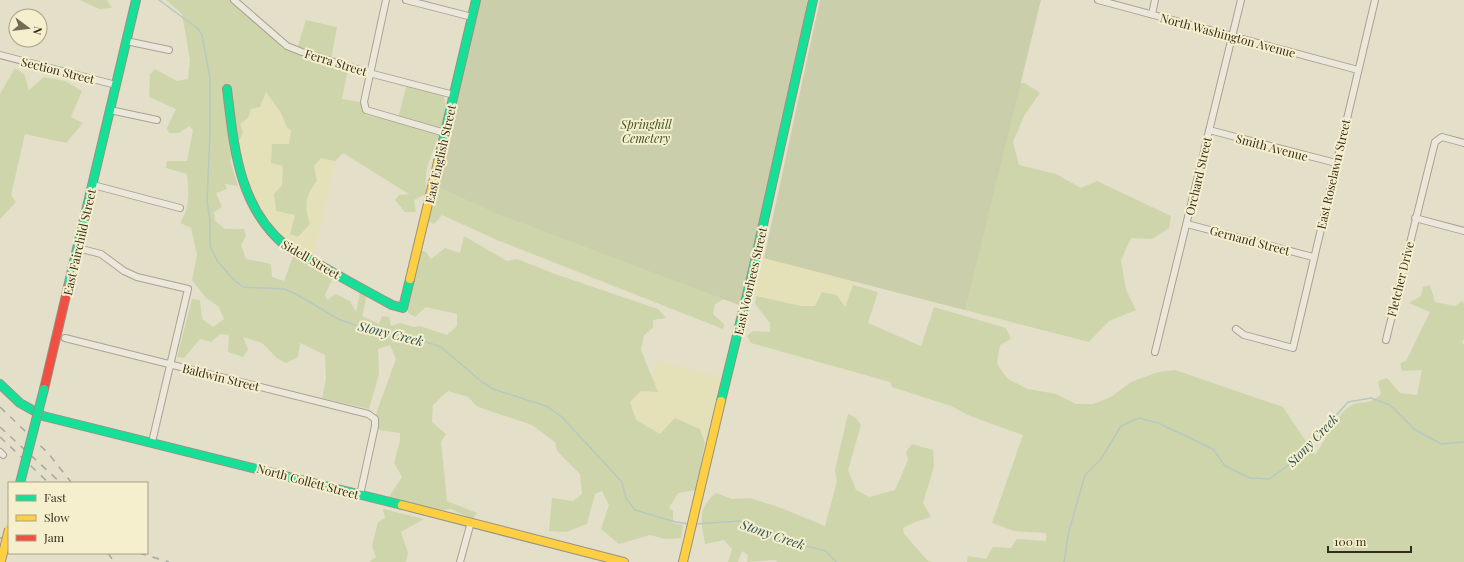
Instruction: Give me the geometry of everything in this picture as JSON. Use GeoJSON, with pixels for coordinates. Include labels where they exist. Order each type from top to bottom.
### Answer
{"type":"FeatureCollection","features":[{"type":"Feature","properties":{"kind":"street","name":"East Fairchild Street"},"geometry":{"type":"LineString","coordinates":[[20,482],[78,248],[136,0]]}},
{"type":"Feature","properties":{"kind":"street","name":"Ferra Street"},"geometry":{"type":"LineString","coordinates":[[234,0],[287,46],[369,73],[454,95]]}},
{"type":"Feature","properties":{"kind":"street"},"geometry":{"type":"LineString","coordinates":[[386,0],[369,73],[364,102],[366,110],[445,133]]}},
{"type":"Feature","properties":{"kind":"street"},"geometry":{"type":"LineString","coordinates":[[406,0],[472,17]]}},
{"type":"Feature","properties":{"kind":"street","name":"East English Street"},"geometry":{"type":"LineString","coordinates":[[403,308],[476,0]]}},
{"type":"Feature","properties":{"kind":"street","name":"East Voorhees Street"},"geometry":{"type":"LineString","coordinates":[[683,562],[753,270],[813,0]]}},
{"type":"Feature","properties":{"kind":"street","name":"North Washington Avenue"},"geometry":{"type":"LineString","coordinates":[[1098,0],[1358,70]]}},
{"type":"Feature","properties":{"kind":"street"},"geometry":{"type":"LineString","coordinates":[[1152,14],[1155,0]]}},
{"type":"Feature","properties":{"kind":"street","name":"Orchard Street"},"geometry":{"type":"LineString","coordinates":[[1155,352],[1241,0]]}},
{"type":"Feature","properties":{"kind":"street","name":"East Roselawn Street"},"geometry":{"type":"LineString","coordinates":[[1236,329],[1244,335],[1293,348],[1374,0]]}},
{"type":"Feature","properties":{"kind":"street"},"geometry":{"type":"LineString","coordinates":[[126,41],[168,50]]}},
{"type":"Feature","properties":{"kind":"street","name":"Section Street"},"geometry":{"type":"LineString","coordinates":[[0,55],[116,84]]}},
{"type":"Feature","properties":{"kind":"street","name":"Sidell Street"},"geometry":{"type":"LineString","coordinates":[[227,89],[237,163],[242,184],[249,200],[275,238],[294,251],[392,305],[403,308]]}},
{"type":"Feature","properties":{"kind":"street"},"geometry":{"type":"LineString","coordinates":[[110,110],[157,120]]}},
{"type":"Feature","properties":{"kind":"street","name":"Smith Avenue"},"geometry":{"type":"LineString","coordinates":[[1209,130],[1336,163]]}},
{"type":"Feature","properties":{"kind":"street","name":"Fletcher Drive"},"geometry":{"type":"LineString","coordinates":[[1386,340],[1435,142],[1442,137],[1464,143]]}},
{"type":"Feature","properties":{"kind":"street"},"geometry":{"type":"LineString","coordinates":[[93,185],[180,208]]}},
{"type":"Feature","properties":{"kind":"street"},"geometry":{"type":"LineString","coordinates":[[1415,218],[1464,231]]}},
{"type":"Feature","properties":{"kind":"street","name":"Gernand Street"},"geometry":{"type":"LineString","coordinates":[[1187,224],[1313,257]]}},
{"type":"Feature","properties":{"kind":"street"},"geometry":{"type":"LineString","coordinates":[[78,248],[101,254],[124,271],[137,277],[188,289],[152,442]]}},
{"type":"Feature","properties":{"kind":"street","name":"Baldwin Street"},"geometry":{"type":"LineString","coordinates":[[65,338],[368,414],[375,419],[375,426],[360,495]]}},
{"type":"Feature","properties":{"kind":"street","name":"North Collett Street"},"geometry":{"type":"LineString","coordinates":[[0,384],[13,400],[30,411],[43,416],[471,522],[624,562]]}},
{"type":"Feature","properties":{"kind":"street"},"geometry":{"type":"LineString","coordinates":[[460,562],[471,522]]}},
{"type":"Feature","properties":{"kind":"street"},"geometry":{"type":"LineString","coordinates":[[1,561],[8,533]]}},
{"type":"Feature","properties":{"kind":"shaded area"},"geometry":{"type":"Polygon","coordinates":[[[266,91],[281,113],[287,127],[291,131],[289,145],[272,144],[283,166],[282,185],[295,215],[310,224],[306,212],[308,191],[317,181],[314,166],[321,158],[335,161],[313,258],[292,246],[275,231],[253,200],[242,170],[238,146],[243,132],[240,124],[248,118],[251,109],[266,91]]]}},
{"type":"Feature","properties":{"kind":"shaded area"},"geometry":{"type":"Polygon","coordinates":[[[764,258],[854,281],[845,308],[822,292],[815,306],[801,306],[754,296],[764,258]]]}},
{"type":"Feature","properties":{"kind":"shaded area"},"geometry":{"type":"Polygon","coordinates":[[[656,361],[721,377],[705,443],[700,429],[660,434],[636,420],[630,402],[641,391],[657,391],[652,377],[656,361]]]}},
{"type":"Feature","properties":{"kind":"green space"},"geometry":{"type":"Polygon","coordinates":[[[80,0],[107,0],[112,8],[99,9],[80,0]]]}},
{"type":"Feature","properties":{"kind":"green space"},"geometry":{"type":"Polygon","coordinates":[[[166,0],[234,0],[278,43],[296,52],[306,20],[337,27],[331,59],[348,69],[342,99],[361,102],[366,115],[397,122],[407,84],[442,93],[445,101],[443,120],[427,169],[426,194],[414,200],[416,212],[405,212],[395,200],[399,195],[409,194],[343,153],[335,161],[321,158],[314,166],[317,181],[308,196],[306,206],[310,224],[298,237],[290,234],[295,215],[276,211],[274,194],[282,185],[283,166],[271,163],[272,144],[289,144],[291,131],[287,127],[281,113],[266,92],[260,107],[251,109],[248,118],[240,124],[243,132],[230,161],[238,186],[225,184],[227,189],[216,193],[222,207],[214,212],[215,221],[225,229],[244,229],[246,236],[241,245],[246,259],[271,264],[272,277],[284,281],[294,254],[334,275],[325,295],[327,300],[336,294],[350,301],[356,312],[360,292],[367,295],[362,316],[379,324],[382,316],[389,317],[391,326],[400,323],[414,327],[420,326],[447,335],[457,326],[457,314],[426,307],[415,317],[408,313],[408,302],[420,250],[426,252],[431,259],[445,248],[460,253],[464,236],[507,261],[517,259],[555,274],[658,309],[666,318],[653,320],[653,328],[644,335],[641,350],[658,392],[641,391],[630,402],[636,420],[660,434],[675,418],[700,429],[705,443],[696,490],[678,493],[669,508],[673,511],[673,523],[683,525],[681,538],[665,539],[650,535],[619,544],[601,529],[609,505],[602,491],[595,494],[587,524],[566,532],[549,531],[552,498],[573,501],[582,494],[580,474],[557,451],[555,442],[532,425],[478,407],[468,397],[448,391],[433,405],[432,422],[446,434],[441,442],[447,501],[477,513],[472,519],[451,509],[440,510],[389,497],[402,477],[394,463],[400,441],[400,433],[379,430],[376,414],[396,359],[390,345],[378,349],[379,374],[369,409],[322,398],[326,379],[325,355],[300,343],[298,357],[286,363],[278,359],[262,343],[243,337],[248,349],[243,357],[228,352],[229,335],[220,334],[211,342],[200,339],[184,358],[177,357],[192,299],[200,300],[202,319],[213,327],[224,319],[219,307],[206,298],[192,280],[197,255],[191,228],[180,223],[186,211],[187,205],[187,174],[166,168],[167,161],[187,161],[193,130],[189,126],[179,133],[169,133],[167,128],[176,109],[149,97],[150,74],[155,69],[177,81],[188,79],[190,60],[182,14],[166,0]]]}},
{"type":"Feature","properties":{"kind":"green space","name":"Springhill Cemetery"},"geometry":{"type":"Polygon","coordinates":[[[480,0],[807,0],[804,23],[752,256],[739,305],[493,212],[437,186],[480,0]]]}},
{"type":"Feature","properties":{"kind":"green space"},"geometry":{"type":"Polygon","coordinates":[[[820,0],[1041,0],[965,310],[764,258],[820,0]]]}},
{"type":"Feature","properties":{"kind":"green space"},"geometry":{"type":"Polygon","coordinates":[[[15,68],[24,74],[29,90],[44,77],[65,81],[82,91],[71,117],[83,123],[66,143],[25,134],[11,195],[16,202],[0,219],[0,94],[15,68]]]}},
{"type":"Feature","properties":{"kind":"green space"},"geometry":{"type":"Polygon","coordinates":[[[999,83],[1025,83],[1040,93],[1025,114],[1013,142],[1019,165],[1056,174],[1081,188],[1097,181],[1171,216],[1169,228],[1152,239],[1131,238],[1121,260],[1126,290],[1136,310],[1109,321],[1089,342],[764,258],[999,83]]]}},
{"type":"Feature","properties":{"kind":"green space"},"geometry":{"type":"Polygon","coordinates":[[[443,161],[734,270],[745,280],[741,296],[722,300],[715,304],[713,314],[724,324],[723,329],[497,240],[442,215],[434,224],[428,221],[443,161]]]}},
{"type":"Feature","properties":{"kind":"green space"},"geometry":{"type":"Polygon","coordinates":[[[853,285],[878,292],[868,323],[921,346],[934,307],[1006,328],[1011,339],[1000,345],[997,364],[1008,379],[1028,389],[1056,394],[1076,404],[1093,404],[1111,397],[1131,382],[1158,372],[1175,370],[1283,407],[1315,455],[1336,421],[1346,409],[1354,404],[1369,402],[1381,394],[1378,381],[1387,378],[1400,393],[1417,395],[1422,370],[1402,371],[1400,363],[1406,361],[1430,312],[1409,303],[1421,296],[1423,287],[1430,285],[1435,302],[1455,306],[1462,301],[1464,303],[1464,338],[1462,343],[1464,344],[1464,562],[967,562],[968,556],[986,559],[993,547],[1011,548],[1017,539],[1046,541],[1046,533],[1014,531],[992,523],[1023,435],[970,416],[951,406],[892,387],[890,382],[751,343],[747,336],[753,331],[770,332],[770,323],[755,304],[756,296],[801,306],[815,306],[822,292],[837,295],[845,307],[853,285]]]}},
{"type":"Feature","properties":{"kind":"green space"},"geometry":{"type":"Polygon","coordinates":[[[848,414],[855,417],[861,425],[848,470],[856,490],[869,497],[895,490],[908,460],[906,452],[912,444],[933,450],[934,466],[923,503],[931,517],[903,528],[904,534],[928,561],[933,562],[778,562],[775,560],[747,562],[748,555],[742,551],[738,562],[728,562],[732,549],[724,540],[705,544],[702,529],[703,510],[706,504],[716,493],[732,499],[750,498],[781,508],[825,526],[837,481],[835,470],[848,414]]]}},
{"type":"Feature","properties":{"kind":"green space"},"geometry":{"type":"Polygon","coordinates":[[[383,509],[424,519],[401,532],[408,553],[406,562],[369,562],[376,557],[372,546],[378,522],[385,518],[383,509]]]}},
{"type":"Feature","properties":{"kind":"waterway","name":"Stony Creek"},"geometry":{"type":"LineString","coordinates":[[159,0],[197,28],[202,35],[210,78],[210,134],[207,201],[210,221],[210,246],[218,262],[234,280],[243,287],[284,289],[296,294],[338,319],[363,328],[414,338],[441,347],[482,382],[493,389],[546,406],[562,417],[622,482],[626,498],[635,510],[676,522],[689,524]]}},
{"type":"Feature","properties":{"kind":"waterway","name":"Stony Creek"},"geometry":{"type":"LineString","coordinates":[[1064,562],[1069,531],[1085,475],[1101,459],[1121,426],[1139,418],[1158,423],[1213,449],[1225,466],[1250,478],[1269,479],[1304,452],[1348,402],[1371,398],[1390,405],[1414,429],[1441,444],[1464,442]]}},
{"type":"Feature","properties":{"kind":"waterway","name":"Stony Creek"},"geometry":{"type":"LineString","coordinates":[[695,524],[740,521],[780,539],[826,551],[836,562]]}},
{"type":"Feature","properties":{"kind":"railway"},"geometry":{"type":"LineString","coordinates":[[0,407],[48,453],[71,482]]}},
{"type":"Feature","properties":{"kind":"railway"},"geometry":{"type":"LineString","coordinates":[[0,427],[60,482]]}},
{"type":"Feature","properties":{"kind":"railway"},"geometry":{"type":"LineString","coordinates":[[0,437],[48,482]]}},
{"type":"Feature","properties":{"kind":"railway"},"geometry":{"type":"LineString","coordinates":[[0,538],[8,537]]}},
{"type":"Feature","properties":{"kind":"railway"},"geometry":{"type":"LineString","coordinates":[[109,554],[114,562]]}},
{"type":"Feature","properties":{"kind":"railway"},"geometry":{"type":"LineString","coordinates":[[142,554],[169,562]]}},
{"type":"Feature","properties":{"kind":"traffic: fast"},"geometry":{"type":"LineString","coordinates":[[68,287],[136,0]]}},
{"type":"Feature","properties":{"kind":"traffic: fast"},"geometry":{"type":"LineString","coordinates":[[438,162],[476,0]]}},
{"type":"Feature","properties":{"kind":"traffic: fast"},"geometry":{"type":"LineString","coordinates":[[721,401],[753,270],[813,0]]}},
{"type":"Feature","properties":{"kind":"traffic: fast"},"geometry":{"type":"LineString","coordinates":[[227,89],[232,132],[241,174],[248,194],[258,213],[270,230],[294,252],[392,305],[403,308],[410,279]]}},
{"type":"Feature","properties":{"kind":"traffic: fast"},"geometry":{"type":"LineString","coordinates":[[0,384],[20,403],[43,416],[402,505]]}},
{"type":"Feature","properties":{"kind":"traffic: fast"},"geometry":{"type":"LineString","coordinates":[[20,482],[44,389]]}},
{"type":"Feature","properties":{"kind":"traffic: slow"},"geometry":{"type":"LineString","coordinates":[[410,279],[438,162]]}},
{"type":"Feature","properties":{"kind":"traffic: slow"},"geometry":{"type":"LineString","coordinates":[[683,562],[721,401]]}},
{"type":"Feature","properties":{"kind":"traffic: slow"},"geometry":{"type":"LineString","coordinates":[[402,505],[624,562]]}},
{"type":"Feature","properties":{"kind":"traffic: slow"},"geometry":{"type":"LineString","coordinates":[[1,561],[8,533]]}},
{"type":"Feature","properties":{"kind":"traffic: jam"},"geometry":{"type":"LineString","coordinates":[[44,389],[68,287]]}}]}
